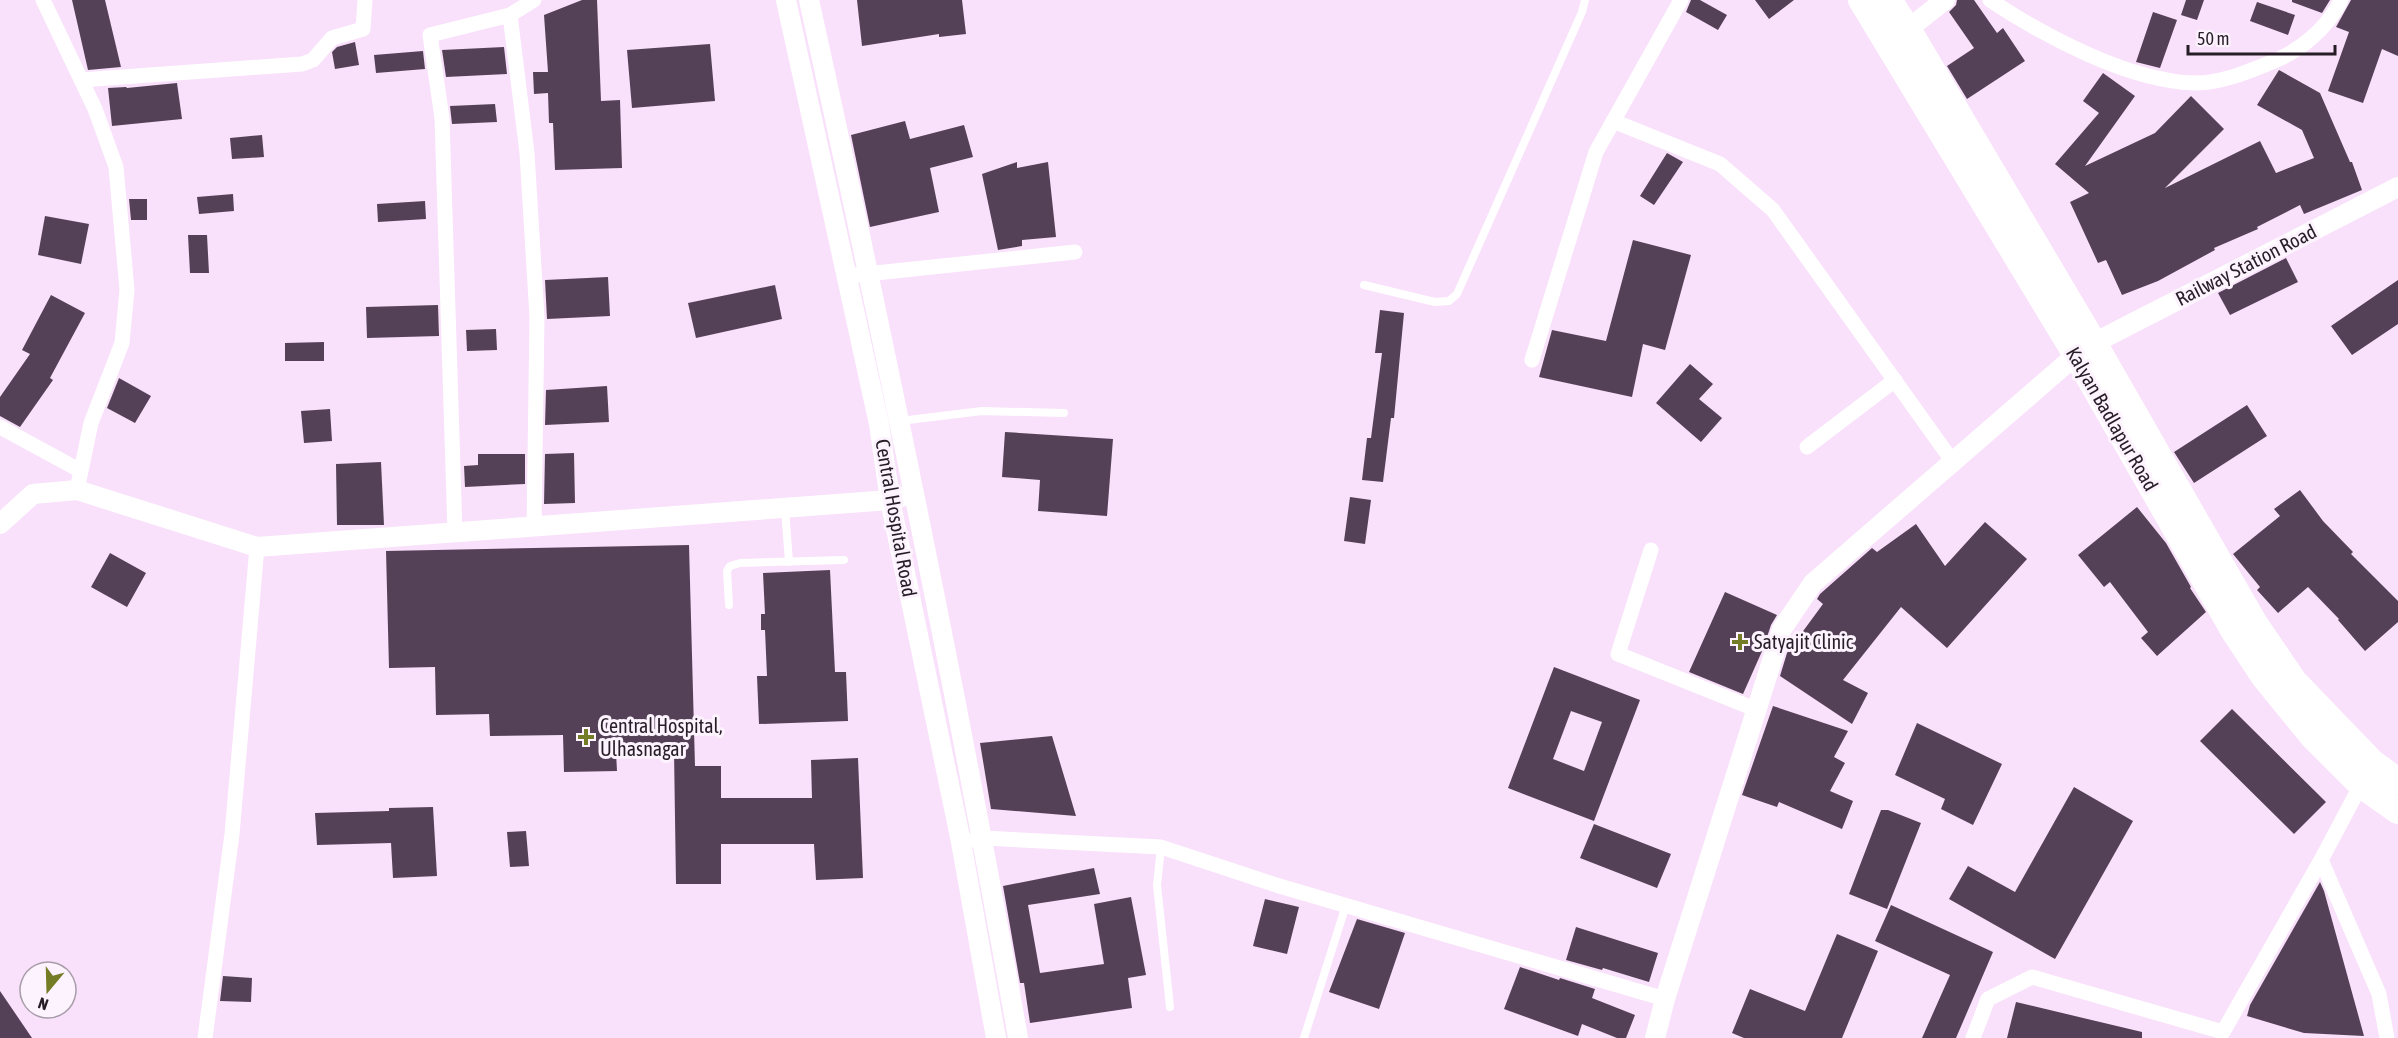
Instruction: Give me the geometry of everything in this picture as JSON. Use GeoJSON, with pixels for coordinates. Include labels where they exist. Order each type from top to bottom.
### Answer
{"type":"FeatureCollection","features":[{"type":"Feature","properties":{"kind":"main road","name":"Kalyan Badlapur Road"},"geometry":{"type":"LineString","coordinates":[[1861,0],[1899,37],[2085,349],[2254,622],[2294,681],[2398,811]]}},
{"type":"Feature","properties":{"kind":"main road","name":"Kalyan Badlapur Road"},"geometry":{"type":"LineString","coordinates":[[1889,0],[1899,37]]}},
{"type":"Feature","properties":{"kind":"main road","name":"Kalyan Badlapur Road"},"geometry":{"type":"LineString","coordinates":[[2367,774],[2398,781]]}},
{"type":"Feature","properties":{"kind":"street"},"geometry":{"type":"LineString","coordinates":[[43,0],[95,109],[116,167],[128,290],[122,343],[91,423],[79,480]]}},
{"type":"Feature","properties":{"kind":"street"},"geometry":{"type":"LineString","coordinates":[[81,80],[302,64],[313,60],[332,38],[363,29],[365,0]]}},
{"type":"Feature","properties":{"kind":"street"},"geometry":{"type":"LineString","coordinates":[[455,533],[442,118],[429,35],[510,15],[534,0]]}},
{"type":"Feature","properties":{"kind":"street","name":"Central Hospital Road"},"geometry":{"type":"LineString","coordinates":[[786,0],[879,424],[890,500],[961,842],[996,1038]]}},
{"type":"Feature","properties":{"kind":"street","name":"Central Hospital Road"},"geometry":{"type":"LineString","coordinates":[[809,0],[914,494],[983,838],[1018,1038]]}},
{"type":"Feature","properties":{"kind":"street"},"geometry":{"type":"LineString","coordinates":[[1532,360],[1596,152],[1681,0]]}},
{"type":"Feature","properties":{"kind":"street"},"geometry":{"type":"LineString","coordinates":[[1899,37],[1945,0]]}},
{"type":"Feature","properties":{"kind":"street"},"geometry":{"type":"LineString","coordinates":[[1990,0],[2022,21],[2119,66],[2163,79],[2198,83],[2237,76],[2284,58],[2313,38],[2336,10],[2341,0]]}},
{"type":"Feature","properties":{"kind":"street"},"geometry":{"type":"LineString","coordinates":[[510,15],[527,153],[537,317],[534,527]]}},
{"type":"Feature","properties":{"kind":"street"},"geometry":{"type":"LineString","coordinates":[[1613,121],[1720,164],[1773,210],[1953,462]]}},
{"type":"Feature","properties":{"kind":"street","name":"Railway Station Road"},"geometry":{"type":"LineString","coordinates":[[1655,1038],[1755,709],[1782,629],[1813,583],[2085,349],[2398,187]]}},
{"type":"Feature","properties":{"kind":"street"},"geometry":{"type":"LineString","coordinates":[[847,276],[1076,252]]}},
{"type":"Feature","properties":{"kind":"street"},"geometry":{"type":"LineString","coordinates":[[1807,447],[1895,380]]}},
{"type":"Feature","properties":{"kind":"street"},"geometry":{"type":"LineString","coordinates":[[0,427],[79,480],[257,547],[890,500],[914,494]]}},
{"type":"Feature","properties":{"kind":"street"},"geometry":{"type":"LineString","coordinates":[[0,524],[33,494],[79,480]]}},
{"type":"Feature","properties":{"kind":"street"},"geometry":{"type":"LineString","coordinates":[[205,1038],[232,834],[257,547]]}},
{"type":"Feature","properties":{"kind":"street"},"geometry":{"type":"LineString","coordinates":[[1651,550],[1618,654],[1755,709]]}},
{"type":"Feature","properties":{"kind":"street"},"geometry":{"type":"LineString","coordinates":[[1973,1038],[1988,999],[2032,978],[2222,1035],[2367,774]]}},
{"type":"Feature","properties":{"kind":"street"},"geometry":{"type":"LineString","coordinates":[[961,842],[983,838],[1161,847],[1346,905],[1665,999]]}},
{"type":"Feature","properties":{"kind":"street"},"geometry":{"type":"LineString","coordinates":[[2321,860],[2379,994],[2387,1038]]}},
{"type":"Feature","properties":{"kind":"lane"},"geometry":{"type":"LineString","coordinates":[[1364,285],[1435,302],[1449,301],[1457,294],[1582,12],[1585,0]]}},
{"type":"Feature","properties":{"kind":"lane"},"geometry":{"type":"LineString","coordinates":[[899,421],[982,411],[1064,412]]}},
{"type":"Feature","properties":{"kind":"lane"},"geometry":{"type":"LineString","coordinates":[[784,508],[789,562]]}},
{"type":"Feature","properties":{"kind":"lane"},"geometry":{"type":"LineString","coordinates":[[729,604],[727,571],[730,566],[741,563],[844,560]]}},
{"type":"Feature","properties":{"kind":"lane"},"geometry":{"type":"LineString","coordinates":[[1161,847],[1157,885],[1170,1007]]}},
{"type":"Feature","properties":{"kind":"lane"},"geometry":{"type":"LineString","coordinates":[[1304,1038],[1346,905]]}},
{"type":"Feature","properties":{"kind":"building"},"geometry":{"type":"Polygon","coordinates":[[[72,0],[105,0],[121,67],[88,70],[72,0]]]}},
{"type":"Feature","properties":{"kind":"building"},"geometry":{"type":"Polygon","coordinates":[[[582,0],[597,0],[601,101],[620,100],[622,168],[555,170],[553,123],[549,123],[548,93],[534,94],[533,72],[548,72],[544,15],[582,0]]]}},
{"type":"Feature","properties":{"kind":"building"},"geometry":{"type":"Polygon","coordinates":[[[857,0],[962,0],[966,34],[939,37],[939,34],[862,46],[857,0]]]}},
{"type":"Feature","properties":{"kind":"building"},"geometry":{"type":"Polygon","coordinates":[[[1691,0],[1700,0],[1727,15],[1718,30],[1686,12],[1691,0]]]}},
{"type":"Feature","properties":{"kind":"building"},"geometry":{"type":"Polygon","coordinates":[[[1755,0],[1794,0],[1769,19],[1755,0]]]}},
{"type":"Feature","properties":{"kind":"building"},"geometry":{"type":"Polygon","coordinates":[[[1957,0],[1974,0],[1997,33],[2003,28],[2025,61],[1967,99],[1947,66],[1974,48],[1949,12],[1956,5],[1957,0]]]}},
{"type":"Feature","properties":{"kind":"building"},"geometry":{"type":"Polygon","coordinates":[[[2186,0],[2204,0],[2197,20],[2181,15],[2186,0]]]}},
{"type":"Feature","properties":{"kind":"building"},"geometry":{"type":"Polygon","coordinates":[[[2292,0],[2330,0],[2322,13],[2292,2],[2292,0]]]}},
{"type":"Feature","properties":{"kind":"building"},"geometry":{"type":"Polygon","coordinates":[[[2351,0],[2398,0],[2398,56],[2382,49],[2363,103],[2328,91],[2349,32],[2336,27],[2351,0]]]}},
{"type":"Feature","properties":{"kind":"building"},"geometry":{"type":"Polygon","coordinates":[[[2257,2],[2295,15],[2288,35],[2250,21],[2257,2]]]}},
{"type":"Feature","properties":{"kind":"building"},"geometry":{"type":"Polygon","coordinates":[[[2153,12],[2177,20],[2160,68],[2136,62],[2153,12]]]}},
{"type":"Feature","properties":{"kind":"building"},"geometry":{"type":"Polygon","coordinates":[[[355,42],[359,65],[335,69],[332,52],[337,47],[355,42]]]}},
{"type":"Feature","properties":{"kind":"building"},"geometry":{"type":"Polygon","coordinates":[[[710,44],[715,101],[632,108],[627,50],[710,44]]]}},
{"type":"Feature","properties":{"kind":"building"},"geometry":{"type":"Polygon","coordinates":[[[504,47],[507,74],[446,77],[442,50],[504,47]]]}},
{"type":"Feature","properties":{"kind":"building"},"geometry":{"type":"Polygon","coordinates":[[[423,51],[425,69],[376,73],[374,55],[423,51]]]}},
{"type":"Feature","properties":{"kind":"building"},"geometry":{"type":"Polygon","coordinates":[[[2279,70],[2320,93],[2350,162],[2352,162],[2362,190],[2304,214],[2300,205],[2257,227],[2258,229],[2214,248],[2215,250],[2158,281],[2122,295],[2106,260],[2098,263],[2070,202],[2089,193],[2055,164],[2099,113],[2083,101],[2103,73],[2135,96],[2085,166],[2155,133],[2191,96],[2224,129],[2165,188],[2260,141],[2276,173],[2314,158],[2302,130],[2257,105],[2279,70]]]}},
{"type":"Feature","properties":{"kind":"building"},"geometry":{"type":"Polygon","coordinates":[[[177,83],[182,119],[112,126],[108,88],[177,83]]]}},
{"type":"Feature","properties":{"kind":"building"},"geometry":{"type":"Polygon","coordinates":[[[495,104],[497,122],[452,124],[450,106],[495,104]]]}},
{"type":"Feature","properties":{"kind":"building"},"geometry":{"type":"Polygon","coordinates":[[[905,121],[910,139],[964,125],[973,157],[930,168],[939,212],[870,227],[851,135],[905,121]]]}},
{"type":"Feature","properties":{"kind":"building"},"geometry":{"type":"Polygon","coordinates":[[[262,135],[264,157],[232,159],[230,138],[262,135]]]}},
{"type":"Feature","properties":{"kind":"building"},"geometry":{"type":"Polygon","coordinates":[[[1667,153],[1683,162],[1654,205],[1640,196],[1667,153]]]}},
{"type":"Feature","properties":{"kind":"building"},"geometry":{"type":"Polygon","coordinates":[[[1017,162],[1017,168],[1048,162],[1056,237],[1022,240],[1022,246],[998,250],[982,174],[1017,162]]]}},
{"type":"Feature","properties":{"kind":"building"},"geometry":{"type":"Polygon","coordinates":[[[233,194],[234,211],[199,214],[197,197],[233,194]]]}},
{"type":"Feature","properties":{"kind":"building"},"geometry":{"type":"Polygon","coordinates":[[[129,199],[147,199],[147,220],[131,220],[129,199]]]}},
{"type":"Feature","properties":{"kind":"building"},"geometry":{"type":"Polygon","coordinates":[[[425,201],[426,219],[378,222],[377,204],[425,201]]]}},
{"type":"Feature","properties":{"kind":"building"},"geometry":{"type":"Polygon","coordinates":[[[45,216],[89,224],[81,264],[38,255],[45,216]]]}},
{"type":"Feature","properties":{"kind":"building"},"geometry":{"type":"Polygon","coordinates":[[[188,235],[207,235],[209,273],[190,273],[188,235]]]}},
{"type":"Feature","properties":{"kind":"building"},"geometry":{"type":"Polygon","coordinates":[[[1633,240],[1691,255],[1665,350],[1643,344],[1632,397],[1539,377],[1552,330],[1606,341],[1633,240]]]}},
{"type":"Feature","properties":{"kind":"building"},"geometry":{"type":"Polygon","coordinates":[[[2286,258],[2298,282],[2230,315],[2218,293],[2286,258]]]}},
{"type":"Feature","properties":{"kind":"building"},"geometry":{"type":"Polygon","coordinates":[[[608,277],[610,316],[547,319],[545,280],[608,277]]]}},
{"type":"Feature","properties":{"kind":"building"},"geometry":{"type":"Polygon","coordinates":[[[2398,280],[2398,324],[2352,355],[2331,326],[2398,280]]]}},
{"type":"Feature","properties":{"kind":"building"},"geometry":{"type":"Polygon","coordinates":[[[775,285],[782,319],[696,338],[688,303],[775,285]]]}},
{"type":"Feature","properties":{"kind":"building"},"geometry":{"type":"Polygon","coordinates":[[[51,295],[85,313],[50,378],[53,380],[20,427],[0,416],[0,397],[30,354],[22,350],[51,295]]]}},
{"type":"Feature","properties":{"kind":"building"},"geometry":{"type":"Polygon","coordinates":[[[438,305],[439,336],[367,338],[366,307],[438,305]]]}},
{"type":"Feature","properties":{"kind":"building"},"geometry":{"type":"Polygon","coordinates":[[[1380,310],[1404,313],[1394,418],[1391,418],[1383,482],[1362,480],[1367,438],[1371,438],[1382,353],[1375,353],[1380,310]]]}},
{"type":"Feature","properties":{"kind":"building"},"geometry":{"type":"Polygon","coordinates":[[[496,329],[497,350],[467,351],[466,330],[496,329]]]}},
{"type":"Feature","properties":{"kind":"building"},"geometry":{"type":"Polygon","coordinates":[[[324,342],[324,361],[285,361],[285,343],[324,342]]]}},
{"type":"Feature","properties":{"kind":"building"},"geometry":{"type":"Polygon","coordinates":[[[1690,364],[1713,384],[1699,399],[1722,418],[1701,442],[1656,403],[1690,364]]]}},
{"type":"Feature","properties":{"kind":"building"},"geometry":{"type":"Polygon","coordinates":[[[119,378],[151,396],[135,423],[107,408],[119,378]]]}},
{"type":"Feature","properties":{"kind":"building"},"geometry":{"type":"Polygon","coordinates":[[[607,386],[609,422],[545,425],[546,390],[607,386]]]}},
{"type":"Feature","properties":{"kind":"building"},"geometry":{"type":"Polygon","coordinates":[[[2247,405],[2267,436],[2194,483],[2174,452],[2247,405]]]}},
{"type":"Feature","properties":{"kind":"building"},"geometry":{"type":"Polygon","coordinates":[[[330,409],[332,441],[304,443],[301,411],[330,409]]]}},
{"type":"Feature","properties":{"kind":"building"},"geometry":{"type":"Polygon","coordinates":[[[1005,432],[1113,439],[1107,516],[1038,511],[1040,480],[1002,477],[1005,432]]]}},
{"type":"Feature","properties":{"kind":"building"},"geometry":{"type":"Polygon","coordinates":[[[574,453],[575,503],[544,504],[545,454],[574,453]]]}},
{"type":"Feature","properties":{"kind":"building"},"geometry":{"type":"Polygon","coordinates":[[[478,454],[525,454],[525,484],[465,487],[464,466],[478,465],[478,454]]]}},
{"type":"Feature","properties":{"kind":"building"},"geometry":{"type":"Polygon","coordinates":[[[381,462],[384,525],[337,525],[336,464],[381,462]]]}},
{"type":"Feature","properties":{"kind":"building"},"geometry":{"type":"Polygon","coordinates":[[[2300,490],[2323,521],[2353,552],[2351,554],[2398,601],[2398,622],[2365,651],[2339,619],[2308,587],[2278,613],[2257,590],[2260,587],[2233,554],[2280,516],[2274,509],[2300,490]]]}},
{"type":"Feature","properties":{"kind":"building"},"geometry":{"type":"Polygon","coordinates":[[[1350,497],[1371,500],[1365,544],[1344,541],[1350,497]]]}},
{"type":"Feature","properties":{"kind":"building"},"geometry":{"type":"Polygon","coordinates":[[[2137,507],[2166,543],[2190,588],[2206,612],[2157,656],[2141,638],[2148,632],[2110,582],[2104,587],[2078,555],[2137,507]]]}},
{"type":"Feature","properties":{"kind":"building"},"geometry":{"type":"Polygon","coordinates":[[[1985,522],[2027,559],[1947,648],[1901,607],[1843,680],[1868,693],[1852,724],[1780,676],[1787,653],[1823,604],[1817,599],[1820,594],[1872,548],[1877,552],[1916,524],[1945,566],[1985,522]]]}},
{"type":"Feature","properties":{"kind":"building"},"geometry":{"type":"Polygon","coordinates":[[[689,545],[695,766],[721,766],[721,798],[812,798],[811,760],[858,758],[863,878],[816,880],[814,844],[721,844],[721,884],[676,884],[674,751],[616,752],[617,771],[564,772],[563,735],[490,736],[489,714],[436,715],[435,667],[389,668],[386,551],[689,545]]]}},
{"type":"Feature","properties":{"kind":"building"},"geometry":{"type":"Polygon","coordinates":[[[110,553],[146,573],[127,607],[91,587],[110,553]]]}},
{"type":"Feature","properties":{"kind":"building"},"geometry":{"type":"Polygon","coordinates":[[[830,570],[835,672],[846,672],[848,721],[759,724],[757,676],[767,676],[765,630],[761,630],[761,614],[765,614],[763,573],[830,570]]]}},
{"type":"Feature","properties":{"kind":"building"},"geometry":{"type":"Polygon","coordinates":[[[1725,592],[1777,615],[1743,694],[1689,672],[1725,592]]]}},
{"type":"Feature","properties":{"kind":"building"},"geometry":{"type":"Polygon","coordinates":[[[1554,667],[1640,700],[1594,821],[1508,788],[1554,667]],[[1571,711],[1553,759],[1584,771],[1602,722],[1571,711]]]}},
{"type":"Feature","properties":{"kind":"building"},"geometry":{"type":"Polygon","coordinates":[[[1773,706],[1848,731],[1834,757],[1845,763],[1830,791],[1853,801],[1842,829],[1779,802],[1777,807],[1742,795],[1773,706]]]}},
{"type":"Feature","properties":{"kind":"building"},"geometry":{"type":"Polygon","coordinates":[[[2232,709],[2326,802],[2294,834],[2200,741],[2232,709]]]}},
{"type":"Feature","properties":{"kind":"building"},"geometry":{"type":"Polygon","coordinates":[[[1917,723],[2002,764],[1973,825],[1941,809],[1945,799],[1895,775],[1917,723]]]}},
{"type":"Feature","properties":{"kind":"building"},"geometry":{"type":"Polygon","coordinates":[[[1052,736],[1076,816],[991,809],[980,743],[1052,736]]]}},
{"type":"Feature","properties":{"kind":"building"},"geometry":{"type":"Polygon","coordinates":[[[2074,787],[2133,821],[2055,959],[1949,899],[1968,866],[2015,892],[2074,787]]]}},
{"type":"Feature","properties":{"kind":"building"},"geometry":{"type":"Polygon","coordinates":[[[433,807],[437,876],[393,878],[391,843],[317,845],[315,813],[433,807]]]}},
{"type":"Feature","properties":{"kind":"building"},"geometry":{"type":"Polygon","coordinates":[[[1881,810],[1888,810],[1921,823],[1887,909],[1849,894],[1881,810]]]}},
{"type":"Feature","properties":{"kind":"building"},"geometry":{"type":"Polygon","coordinates":[[[1594,824],[1671,854],[1657,888],[1580,858],[1594,824]]]}},
{"type":"Feature","properties":{"kind":"building"},"geometry":{"type":"Polygon","coordinates":[[[526,831],[529,866],[510,867],[507,832],[526,831]]]}},
{"type":"Feature","properties":{"kind":"building"},"geometry":{"type":"Polygon","coordinates":[[[1094,868],[1100,894],[1028,905],[1040,973],[1104,964],[1094,904],[1131,897],[1146,975],[1128,978],[1132,1008],[1030,1023],[1024,983],[1020,983],[1003,886],[1094,868]]]}},
{"type":"Feature","properties":{"kind":"building"},"geometry":{"type":"Polygon","coordinates":[[[2320,882],[2364,1036],[2304,1033],[2247,1016],[2250,1005],[2320,882]]]}},
{"type":"Feature","properties":{"kind":"building"},"geometry":{"type":"Polygon","coordinates":[[[1265,899],[1299,907],[1287,954],[1253,946],[1265,899]]]}},
{"type":"Feature","properties":{"kind":"building"},"geometry":{"type":"Polygon","coordinates":[[[1891,905],[1993,952],[1956,1038],[1922,1038],[1950,975],[1875,941],[1891,905]]]}},
{"type":"Feature","properties":{"kind":"building"},"geometry":{"type":"Polygon","coordinates":[[[1357,919],[1405,933],[1379,1009],[1329,992],[1357,919]]]}},
{"type":"Feature","properties":{"kind":"building"},"geometry":{"type":"Polygon","coordinates":[[[1576,927],[1658,953],[1649,982],[1566,960],[1576,927]]]}},
{"type":"Feature","properties":{"kind":"building"},"geometry":{"type":"Polygon","coordinates":[[[1837,934],[1878,951],[1842,1038],[1744,1038],[1732,1033],[1750,989],[1805,1011],[1837,934]]]}},
{"type":"Feature","properties":{"kind":"building"},"geometry":{"type":"Polygon","coordinates":[[[1520,967],[1595,989],[1592,998],[1635,1015],[1626,1038],[1617,1038],[1582,1024],[1578,1036],[1504,1009],[1520,967]]]}},
{"type":"Feature","properties":{"kind":"building"},"geometry":{"type":"Polygon","coordinates":[[[223,976],[252,978],[251,1002],[220,1001],[223,976]]]}},
{"type":"Feature","properties":{"kind":"building"},"geometry":{"type":"Polygon","coordinates":[[[0,991],[32,1038],[0,1038],[0,991]]]}},
{"type":"Feature","properties":{"kind":"building"},"geometry":{"type":"Polygon","coordinates":[[[2016,1002],[2142,1032],[2142,1038],[2007,1038],[2016,1002]]]}},
{"type":"Feature","properties":{"kind":"place","name":"Satyajit Clinic"},"geometry":{"type":"Point","coordinates":[1740,642]}},
{"type":"Feature","properties":{"kind":"place","name":"Central Hospital, Ulhasnagar"},"geometry":{"type":"Point","coordinates":[586,737]}}]}
